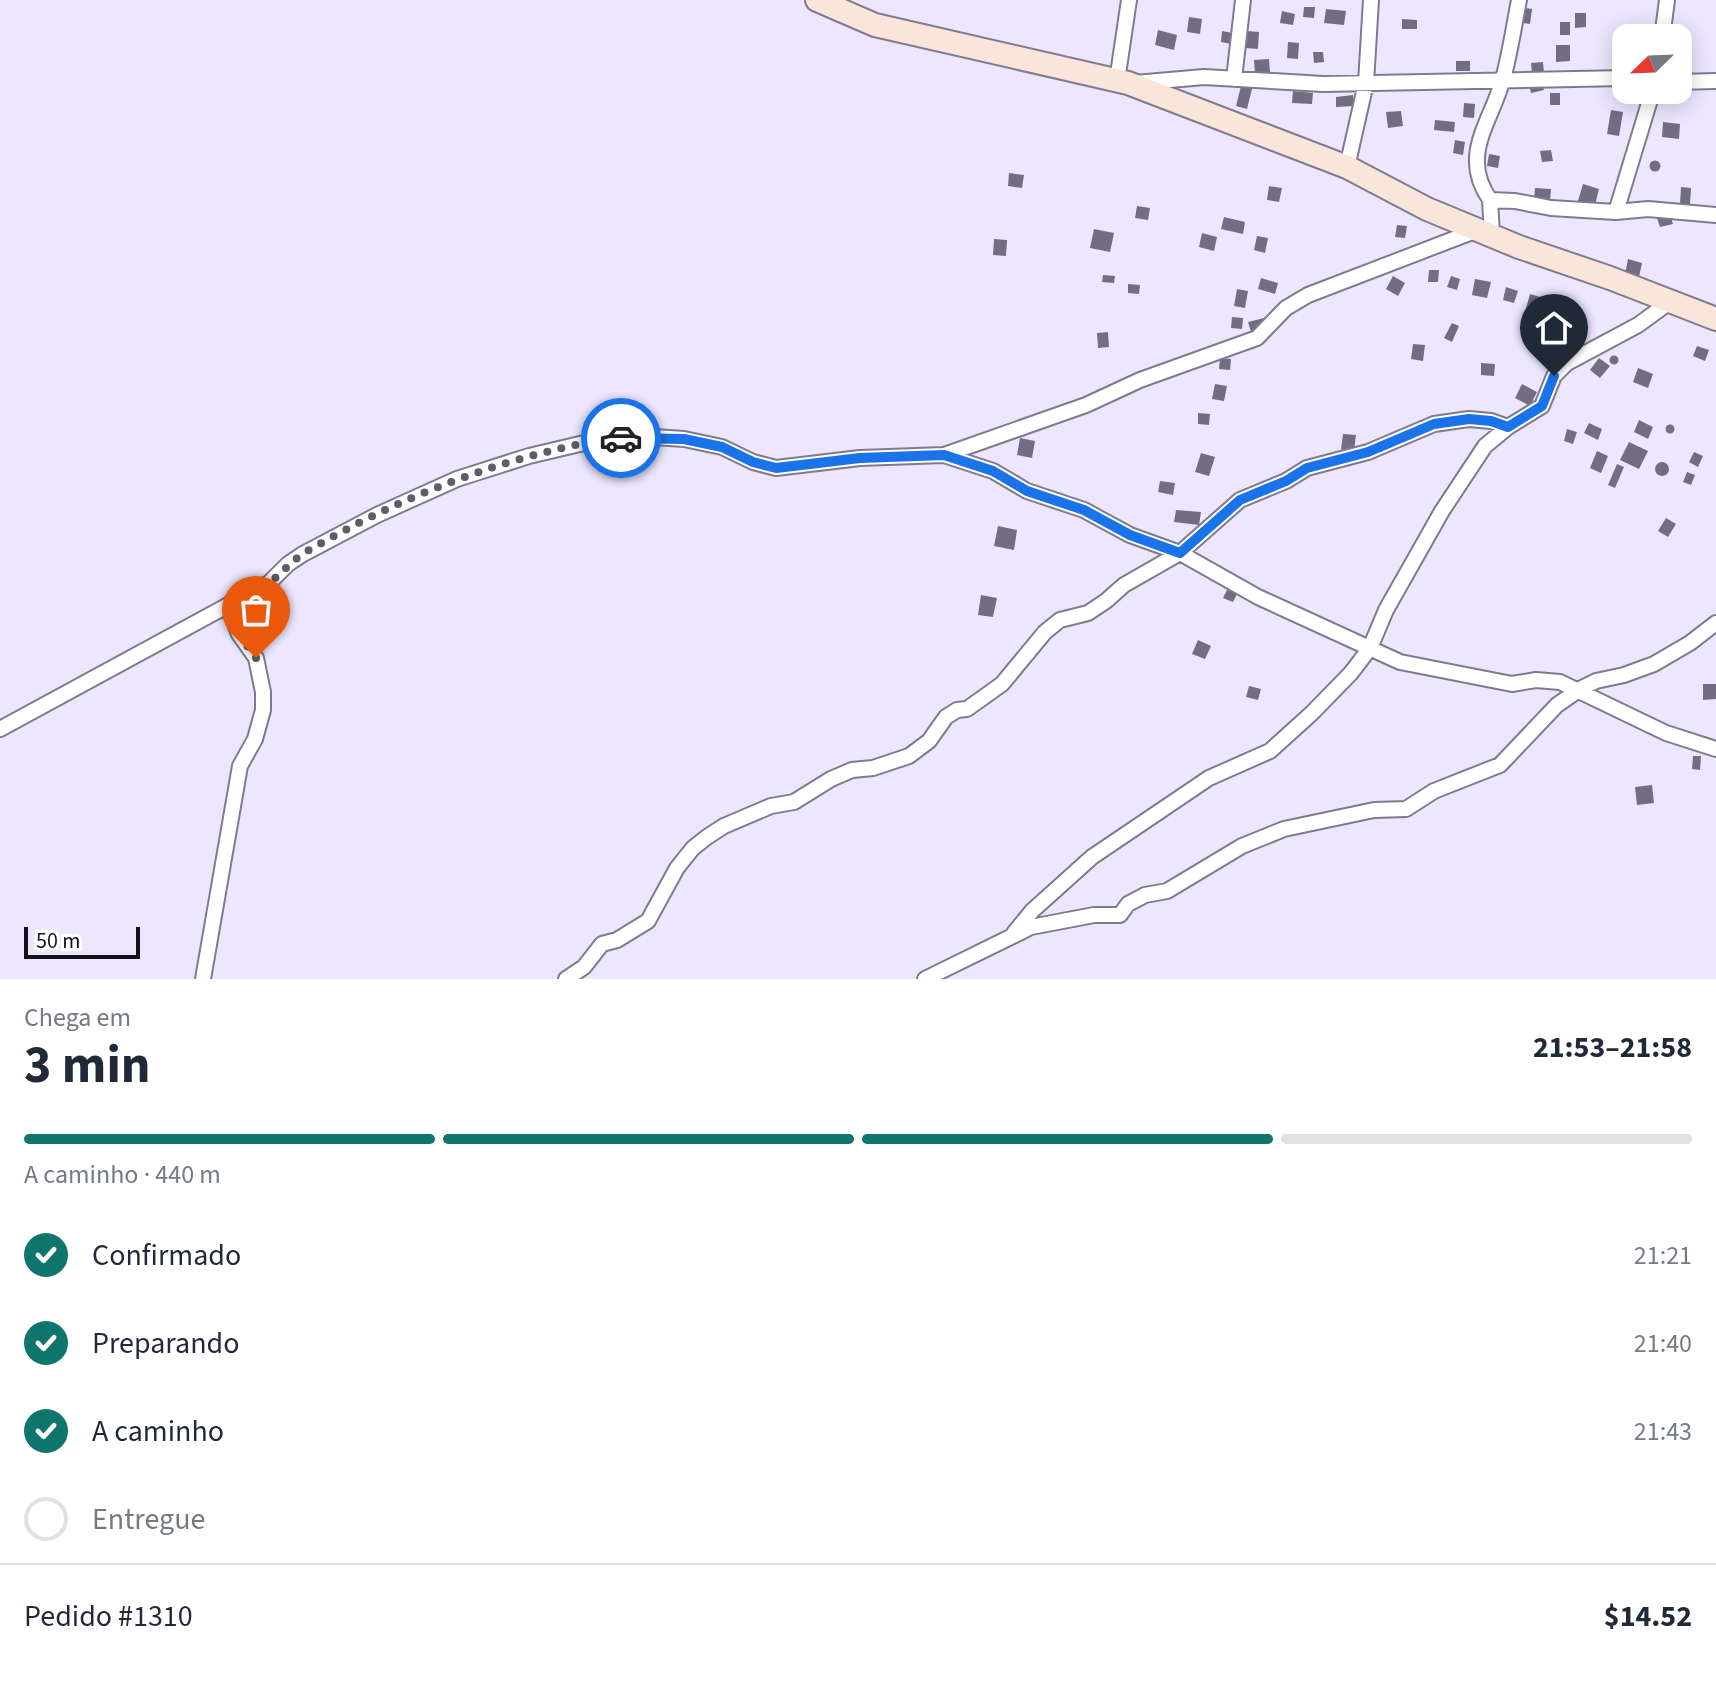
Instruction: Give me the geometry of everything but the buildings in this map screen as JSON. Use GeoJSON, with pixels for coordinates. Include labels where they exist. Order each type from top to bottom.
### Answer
{"type":"FeatureCollection","features":[{"type":"Feature","properties":{"kind":"street"},"geometry":{"type":"LineString","coordinates":[[817,0],[875,25],[1123,82],[1347,167],[1427,209],[1519,247],[1716,319]]}},
{"type":"Feature","properties":{"kind":"street"},"geometry":{"type":"LineString","coordinates":[[1123,82],[1129,0]]}},
{"type":"Feature","properties":{"kind":"street"},"geometry":{"type":"LineString","coordinates":[[1234,79],[1243,0]]}},
{"type":"Feature","properties":{"kind":"street"},"geometry":{"type":"LineString","coordinates":[[1347,167],[1366,83],[1371,0]]}},
{"type":"Feature","properties":{"kind":"street"},"geometry":{"type":"LineString","coordinates":[[1486,232],[1490,200],[1482,189],[1476,169],[1478,142],[1503,80],[1519,0]]}},
{"type":"Feature","properties":{"kind":"street"},"geometry":{"type":"LineString","coordinates":[[1664,24],[1667,0]]}},
{"type":"Feature","properties":{"kind":"street"},"geometry":{"type":"LineString","coordinates":[[1123,82],[1204,77],[1323,84],[1612,78]]}},
{"type":"Feature","properties":{"kind":"street"},"geometry":{"type":"LineString","coordinates":[[1692,82],[1716,81]]}},
{"type":"Feature","properties":{"kind":"street"},"geometry":{"type":"LineString","coordinates":[[1616,212],[1649,104]]}},
{"type":"Feature","properties":{"kind":"street"},"geometry":{"type":"LineString","coordinates":[[1490,200],[1551,208],[1616,212],[1648,209],[1716,215]]}},
{"type":"Feature","properties":{"kind":"street"},"geometry":{"type":"LineString","coordinates":[[0,729],[269,583],[303,554],[377,515],[457,479],[529,456],[601,439],[684,439],[722,447],[753,462],[776,468],[860,458],[944,455],[1086,405],[1140,380],[1257,338],[1286,308],[1308,295],[1486,232]]}},
{"type":"Feature","properties":{"kind":"street"},"geometry":{"type":"LineString","coordinates":[[1009,939],[1032,911],[1092,857],[1209,778],[1270,751],[1312,713],[1351,673],[1370,648],[1386,610],[1442,511],[1485,446],[1542,406],[1554,376],[1567,363],[1638,325],[1671,301]]}},
{"type":"Feature","properties":{"kind":"street"},"geometry":{"type":"LineString","coordinates":[[566,979],[584,967],[602,944],[617,940],[648,921],[677,868],[693,848],[707,837],[724,826],[771,806],[794,802],[852,770],[873,768],[909,756],[929,741],[946,717],[957,710],[967,709],[1002,684],[1045,632],[1060,620],[1088,613],[1124,585],[1180,553],[1240,500],[1286,481],[1307,468],[1368,452],[1434,424],[1469,419],[1491,421],[1508,427]]}},
{"type":"Feature","properties":{"kind":"street"},"geometry":{"type":"LineString","coordinates":[[944,455],[993,471],[1027,491],[1084,510],[1130,535],[1180,553],[1258,597],[1400,662],[1512,684],[1536,680],[1560,682],[1666,733],[1716,749]]}},
{"type":"Feature","properties":{"kind":"street"},"geometry":{"type":"LineString","coordinates":[[203,979],[240,766],[255,739],[263,710],[261,674],[256,658],[239,634],[228,605]]}},
{"type":"Feature","properties":{"kind":"street"},"geometry":{"type":"LineString","coordinates":[[925,979],[1031,927],[1094,915],[1120,915],[1128,904],[1145,895],[1167,891],[1242,846],[1284,829],[1374,810],[1406,809],[1434,791],[1500,765],[1557,705],[1580,689],[1596,681],[1654,664],[1716,623]]}},
{"type":"Feature","properties":{"kind":"way so far"},"geometry":{"type":"LineString","coordinates":[[256,658],[239,634],[228,605],[269,583],[303,554],[377,515],[457,479],[529,456],[601,439],[621,438]]}},
{"type":"Feature","properties":{"kind":"route"},"geometry":{"type":"LineString","coordinates":[[621,438],[684,439],[722,447],[753,462],[776,468],[860,458],[944,455],[993,471],[1027,491],[1084,510],[1130,535],[1180,553],[1240,500],[1286,481],[1307,468],[1368,452],[1434,424],[1469,419],[1491,421],[1508,427],[1542,406],[1554,376]]}}]}
